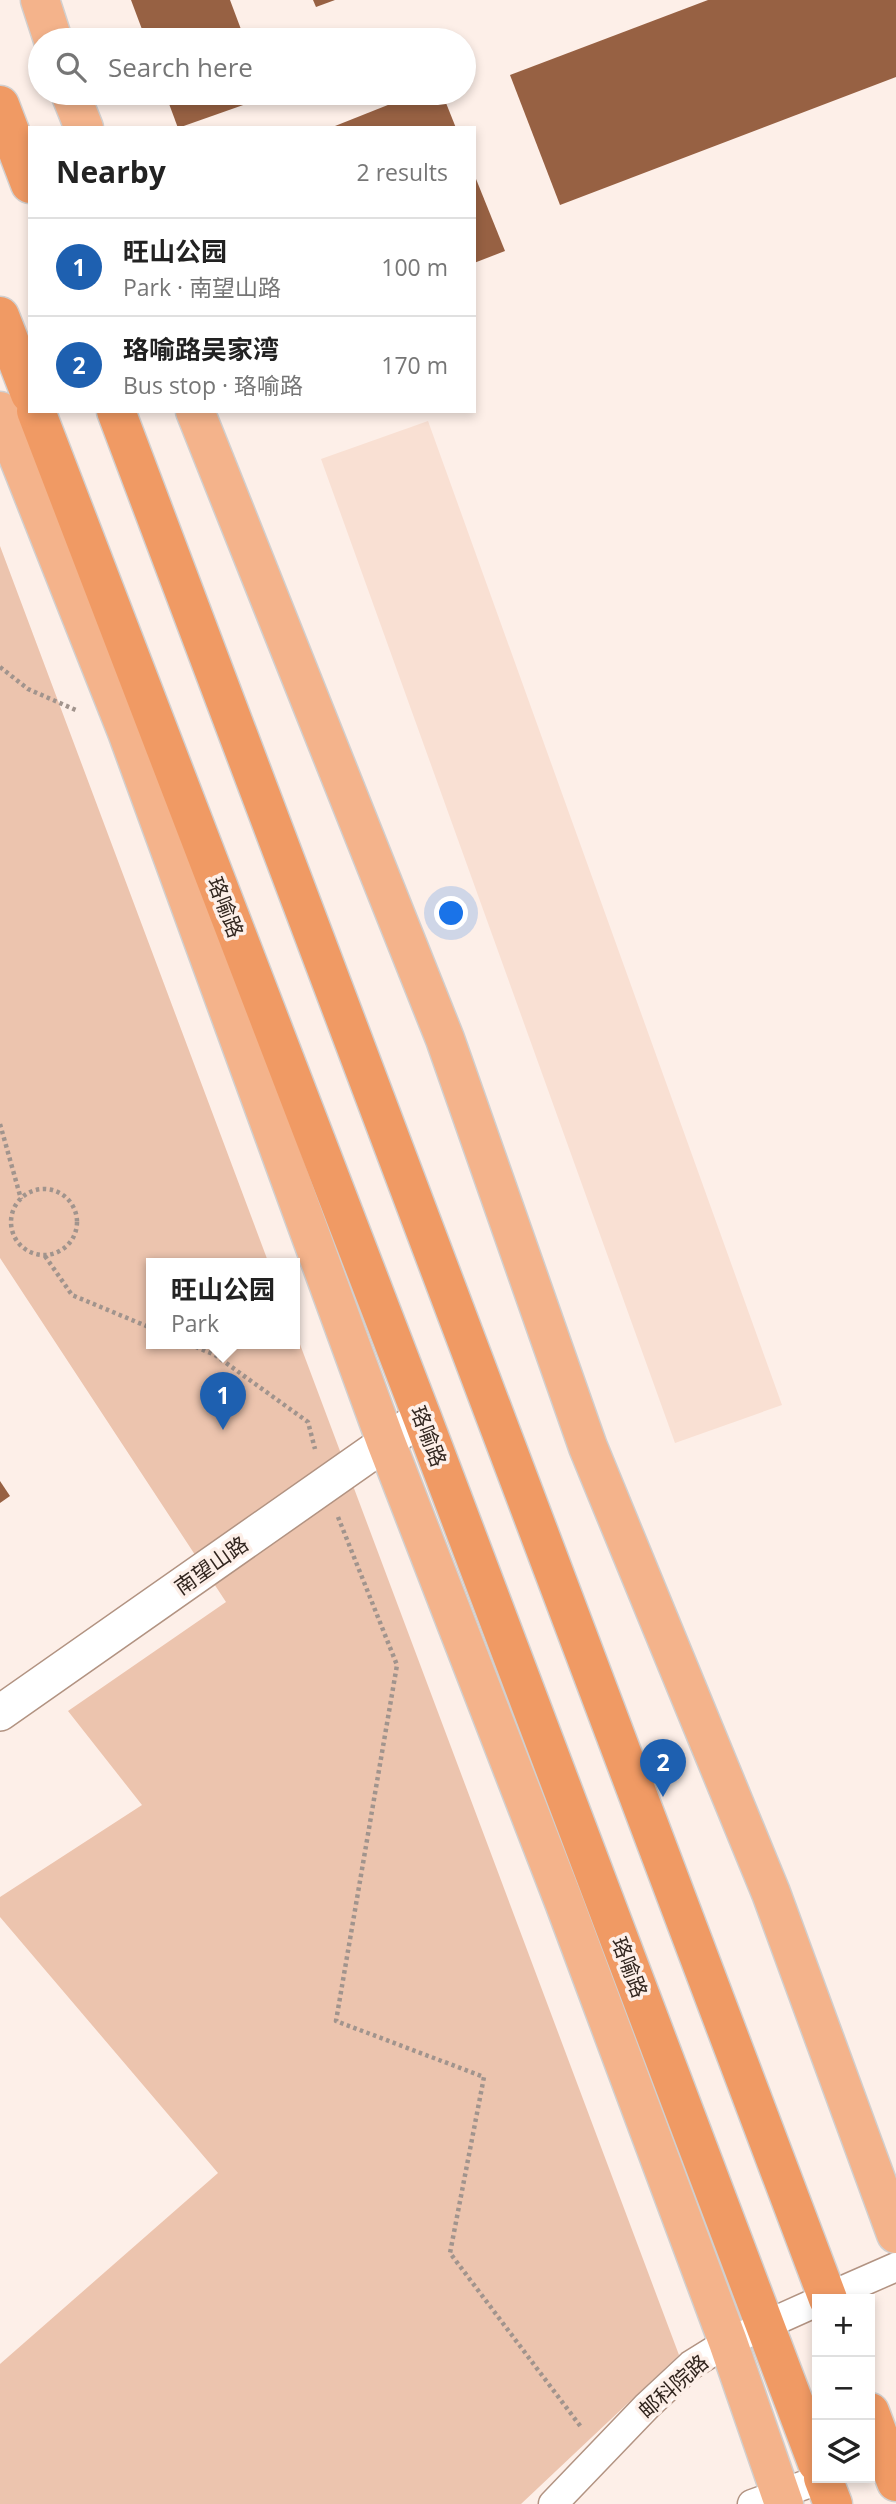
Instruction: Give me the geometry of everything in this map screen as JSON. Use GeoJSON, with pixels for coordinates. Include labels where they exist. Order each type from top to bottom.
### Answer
{"type":"FeatureCollection","features":[{"type":"Feature","properties":{"kind":"highway"},"geometry":{"type":"LineString","coordinates":[[0,105],[28,179]]}},
{"type":"Feature","properties":{"kind":"highway"},"geometry":{"type":"LineString","coordinates":[[0,316],[28,389]]}},
{"type":"Feature","properties":{"kind":"highway","name":"珞喻路"},"geometry":{"type":"LineString","coordinates":[[37,413],[422,1417],[812,2450]]}},
{"type":"Feature","properties":{"kind":"highway"},"geometry":{"type":"LineString","coordinates":[[117,413],[822,2294]]}},
{"type":"Feature","properties":{"kind":"highway"},"geometry":{"type":"LineString","coordinates":[[873,2420],[887,2463]]}},
{"type":"Feature","properties":{"kind":"highway"},"geometry":{"type":"LineString","coordinates":[[825,2483],[833,2504]]}},
{"type":"Feature","properties":{"kind":"main road"},"geometry":{"type":"LineString","coordinates":[[40,0],[49,28]]}},
{"type":"Feature","properties":{"kind":"main road"},"geometry":{"type":"LineString","coordinates":[[75,105],[83,126]]}},
{"type":"Feature","properties":{"kind":"main road"},"geometry":{"type":"LineString","coordinates":[[0,411],[127,732],[386,1443],[564,1902],[728,2342],[772,2501]]}},
{"type":"Feature","properties":{"kind":"main road"},"geometry":{"type":"LineString","coordinates":[[196,413],[444,1039],[588,1447],[771,1893],[896,2234]]}},
{"type":"Feature","properties":{"kind":"street","name":"南望山路"},"geometry":{"type":"LineString","coordinates":[[0,1713],[422,1417]]}},
{"type":"Feature","properties":{"kind":"street","name":"邮科院路"},"geometry":{"type":"LineString","coordinates":[[837,2294],[896,2267]]}},
{"type":"Feature","properties":{"kind":"street","name":"邮科院路"},"geometry":{"type":"LineString","coordinates":[[553,2504],[691,2365],[728,2342],[812,2305]]}},
{"type":"Feature","properties":{"kind":"street"},"geometry":{"type":"LineString","coordinates":[[772,2501],[812,2483]]}},
{"type":"Feature","properties":{"kind":"path"},"geometry":{"type":"LineString","coordinates":[[0,667],[28,689],[127,732]]}},
{"type":"Feature","properties":{"kind":"path"},"geometry":{"type":"LineString","coordinates":[[0,1124],[21,1199]]}},
{"type":"Feature","properties":{"kind":"path"},"geometry":{"type":"LineString","coordinates":[[41,1189],[64,1196],[77,1216],[77,1228],[66,1247],[45,1256],[27,1250],[18,1243],[11,1222],[13,1210],[21,1199],[30,1192],[41,1189]]}},
{"type":"Feature","properties":{"kind":"path"},"geometry":{"type":"LineString","coordinates":[[45,1256],[72,1295],[146,1326]]}},
{"type":"Feature","properties":{"kind":"path"},"geometry":{"type":"LineString","coordinates":[[201,1349],[215,1355],[308,1422],[325,1485],[397,1665],[336,2021],[485,2077],[450,2253],[602,2454]]}},
{"type":"Feature","properties":{"kind":"shaded area"},"geometry":{"type":"Polygon","coordinates":[[[428,421],[782,1405],[675,1443],[321,459],[428,421]]]}},
{"type":"Feature","properties":{"kind":"shaded area"},"geometry":{"type":"Polygon","coordinates":[[[0,546],[267,1258],[146,1258],[146,1349],[300,1349],[300,1344],[679,2355],[521,2504],[0,2504],[0,2364],[218,2173],[0,1917],[0,1897],[142,1805],[68,1711],[226,1602],[0,1258],[0,546]]]}},
{"type":"Feature","properties":{"kind":"building"},"geometry":{"type":"Polygon","coordinates":[[[131,0],[230,0],[240,28],[142,28],[131,0]]]}},
{"type":"Feature","properties":{"kind":"building"},"geometry":{"type":"Polygon","coordinates":[[[313,0],[335,0],[316,7],[313,0]]]}},
{"type":"Feature","properties":{"kind":"building"},"geometry":{"type":"Polygon","coordinates":[[[708,0],[896,0],[896,77],[560,205],[510,75],[708,0]]]}},
{"type":"Feature","properties":{"kind":"building"},"geometry":{"type":"Polygon","coordinates":[[[169,105],[243,105],[184,126],[177,126],[169,105]]]}},
{"type":"Feature","properties":{"kind":"building"},"geometry":{"type":"Polygon","coordinates":[[[388,105],[447,105],[455,126],[335,126],[388,105]]]}},
{"type":"Feature","properties":{"kind":"building"},"geometry":{"type":"Polygon","coordinates":[[[476,179],[505,251],[476,262],[476,179]]]}},
{"type":"Feature","properties":{"kind":"building"},"geometry":{"type":"Polygon","coordinates":[[[0,1481],[10,1496],[0,1503],[0,1481]]]}},
{"type":"Feature","properties":{"kind":"place","name":"旺山公园"},"geometry":{"type":"Point","coordinates":[223,1430]}},
{"type":"Feature","properties":{"kind":"place","name":"珞喻路吴家湾"},"geometry":{"type":"Point","coordinates":[663,1797]}}]}
